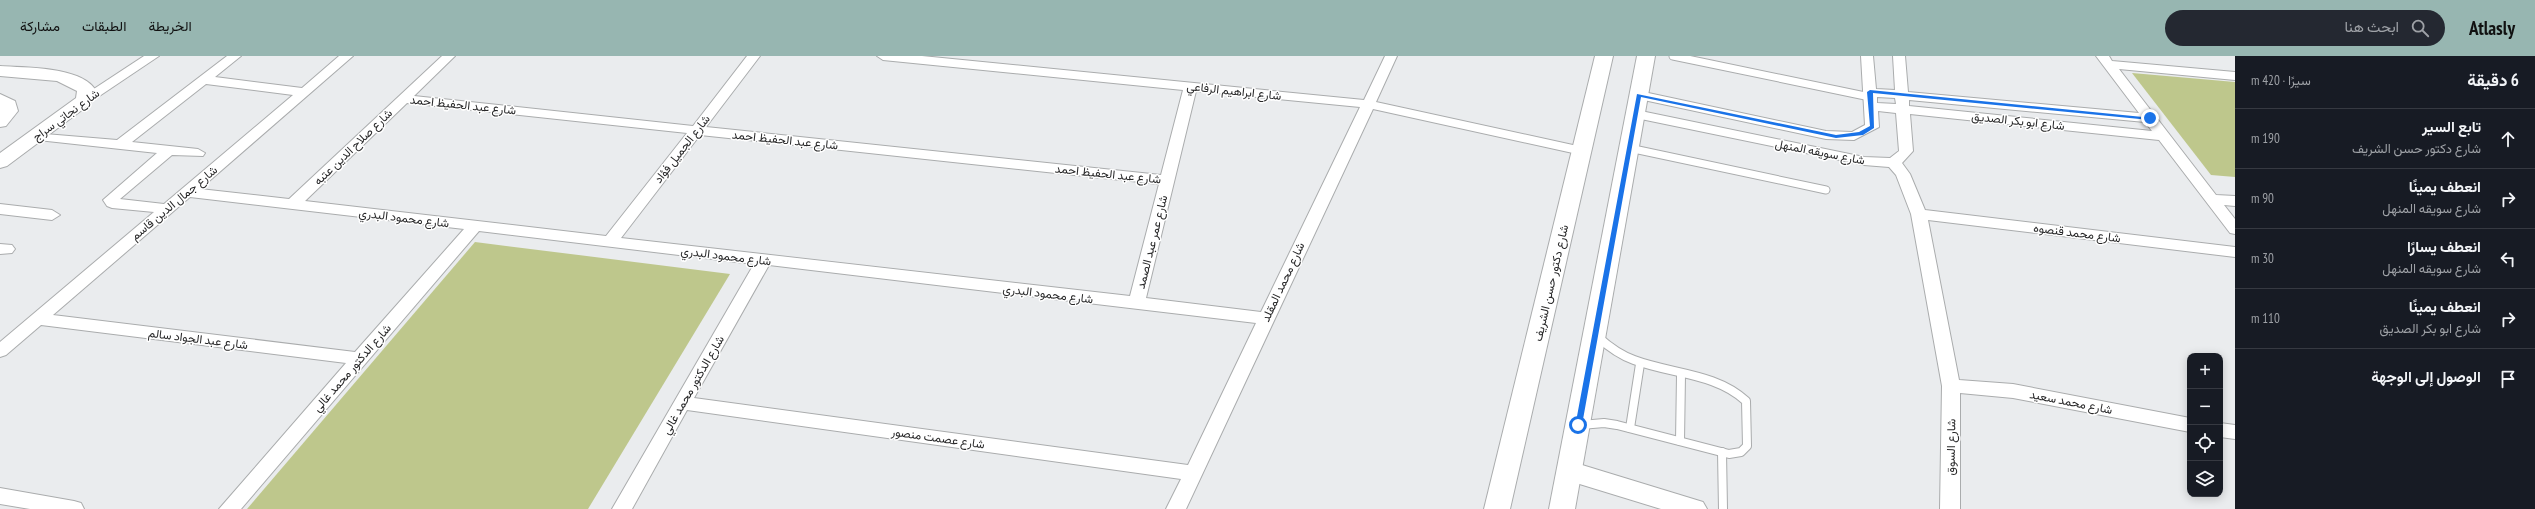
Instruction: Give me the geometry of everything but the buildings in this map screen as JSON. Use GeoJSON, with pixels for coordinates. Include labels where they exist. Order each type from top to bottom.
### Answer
{"type":"FeatureCollection","features":[{"type":"Feature","properties":{"kind":"main road","name":"شارع دكتور حسن الشريف"},"geometry":{"type":"LineString","coordinates":[[1497,509],[1604,56]]}},
{"type":"Feature","properties":{"kind":"main road"},"geometry":{"type":"LineString","coordinates":[[1562,509],[1646,56]]}},
{"type":"Feature","properties":{"kind":"street","name":"شارع نجاتي سراج"},"geometry":{"type":"LineString","coordinates":[[0,162],[38,136],[84,100],[153,56]]}},
{"type":"Feature","properties":{"kind":"street"},"geometry":{"type":"LineString","coordinates":[[119,145],[235,56]]}},
{"type":"Feature","properties":{"kind":"street","name":"شارع جمال الدين قاسم"},"geometry":{"type":"LineString","coordinates":[[0,351],[347,56]]}},
{"type":"Feature","properties":{"kind":"street","name":"شارع صلاح الدين عتبه"},"geometry":{"type":"LineString","coordinates":[[292,205],[449,56]]}},
{"type":"Feature","properties":{"kind":"street","name":"شارع الجميل فؤاد"},"geometry":{"type":"LineString","coordinates":[[610,242],[754,56]]}},
{"type":"Feature","properties":{"kind":"street","name":"شارع ابراهيم الرفاعي"},"geometry":{"type":"LineString","coordinates":[[883,56],[1368,104],[1582,151]]}},
{"type":"Feature","properties":{"kind":"street","name":"شارع محمد المقلد"},"geometry":{"type":"LineString","coordinates":[[1176,509],[1391,56]]}},
{"type":"Feature","properties":{"kind":"street","name":"شارع سويقه المنهل"},"geometry":{"type":"LineString","coordinates":[[1637,105],[1836,137],[1861,134],[1872,127],[1867,56]]}},
{"type":"Feature","properties":{"kind":"street"},"geometry":{"type":"LineString","coordinates":[[1893,162],[1901,159],[1906,151],[1899,56]]}},
{"type":"Feature","properties":{"kind":"street"},"geometry":{"type":"LineString","coordinates":[[2105,60],[2235,76]]}},
{"type":"Feature","properties":{"kind":"street"},"geometry":{"type":"LineString","coordinates":[[2105,60],[2235,229]]}},
{"type":"Feature","properties":{"kind":"street"},"geometry":{"type":"LineString","coordinates":[[0,71],[54,77],[79,82],[86,90],[84,100]]}},
{"type":"Feature","properties":{"kind":"street"},"geometry":{"type":"LineString","coordinates":[[203,80],[305,92]]}},
{"type":"Feature","properties":{"kind":"street","name":"شارع عمر عبد الصمد"},"geometry":{"type":"LineString","coordinates":[[1136,304],[1191,86]]}},
{"type":"Feature","properties":{"kind":"street","name":"شارع ابو بكر الصديق"},"geometry":{"type":"LineString","coordinates":[[1870,99],[1902,94],[2150,118]]}},
{"type":"Feature","properties":{"kind":"street"},"geometry":{"type":"LineString","coordinates":[[0,99],[9,105],[9,111],[0,122]]}},
{"type":"Feature","properties":{"kind":"street","name":"شارع عبد الحفيظ احمد"},"geometry":{"type":"LineString","coordinates":[[403,99],[1167,180]]}},
{"type":"Feature","properties":{"kind":"street","name":"شارع ابو بكر الصديق"},"geometry":{"type":"LineString","coordinates":[[1870,99],[1902,110],[2164,136]]}},
{"type":"Feature","properties":{"kind":"street","name":"شارع سويقه المنهل"},"geometry":{"type":"LineString","coordinates":[[1637,105],[1864,161],[1893,162]]}},
{"type":"Feature","properties":{"kind":"street"},"geometry":{"type":"LineString","coordinates":[[38,136],[198,153]]}},
{"type":"Feature","properties":{"kind":"street"},"geometry":{"type":"LineString","coordinates":[[167,209],[112,203],[110,200],[169,150]]}},
{"type":"Feature","properties":{"kind":"street","name":"شارع السوق"},"geometry":{"type":"LineString","coordinates":[[1893,162],[1905,178],[1919,214],[1951,386],[1950,509]]}},
{"type":"Feature","properties":{"kind":"street","name":"شارع محمود البدري"},"geometry":{"type":"LineString","coordinates":[[186,192],[1266,318]]}},
{"type":"Feature","properties":{"kind":"street"},"geometry":{"type":"LineString","coordinates":[[2212,199],[2235,201]]}},
{"type":"Feature","properties":{"kind":"street"},"geometry":{"type":"LineString","coordinates":[[0,209],[52,215]]}},
{"type":"Feature","properties":{"kind":"street","name":"شارع محمد قنصوه"},"geometry":{"type":"LineString","coordinates":[[1919,214],[2235,252]]}},
{"type":"Feature","properties":{"kind":"street","name":"شارع الدكتور محمد غالي"},"geometry":{"type":"LineString","coordinates":[[229,509],[475,226]]}},
{"type":"Feature","properties":{"kind":"street","name":"شارع الدكتور محمد غالي"},"geometry":{"type":"LineString","coordinates":[[622,509],[764,260]]}},
{"type":"Feature","properties":{"kind":"street","name":"شارع عبد الجواد سالم"},"geometry":{"type":"LineString","coordinates":[[36,320],[360,359]]}},
{"type":"Feature","properties":{"kind":"street","name":"شارع محمد سعيد"},"geometry":{"type":"LineString","coordinates":[[1951,386],[2013,391],[2187,424]]}},
{"type":"Feature","properties":{"kind":"street","name":"شارع عصمت منصور"},"geometry":{"type":"LineString","coordinates":[[682,403],[1193,473]]}},
{"type":"Feature","properties":{"kind":"street"},"geometry":{"type":"LineString","coordinates":[[2223,430],[2235,432]]}},
{"type":"Feature","properties":{"kind":"street"},"geometry":{"type":"LineString","coordinates":[[1569,471],[1694,509]]}},
{"type":"Feature","properties":{"kind":"street"},"geometry":{"type":"LineString","coordinates":[[0,496],[74,509]]}},
{"type":"Feature","properties":{"kind":"lane"},"geometry":{"type":"LineString","coordinates":[[1673,56],[1870,99]]}},
{"type":"Feature","properties":{"kind":"lane"},"geometry":{"type":"LineString","coordinates":[[1629,148],[1826,190]]}},
{"type":"Feature","properties":{"kind":"lane"},"geometry":{"type":"LineString","coordinates":[[1578,425],[1604,423],[1735,454],[1745,450],[1747,446],[1746,401],[1737,391],[1730,387],[1640,364],[1619,354],[1595,334]]}},
{"type":"Feature","properties":{"kind":"lane"},"geometry":{"type":"LineString","coordinates":[[1630,428],[1640,364]]}},
{"type":"Feature","properties":{"kind":"lane"},"geometry":{"type":"LineString","coordinates":[[1680,441],[1681,375]]}},
{"type":"Feature","properties":{"kind":"lane"},"geometry":{"type":"LineString","coordinates":[[1722,452],[1723,509]]}},
{"type":"Feature","properties":{"kind":"green space"},"geometry":{"type":"Polygon","coordinates":[[[2132,73],[2235,82],[2235,177],[2211,175],[2132,73]]]}},
{"type":"Feature","properties":{"kind":"green space"},"geometry":{"type":"Polygon","coordinates":[[[475,242],[730,274],[588,509],[247,509],[475,242]]]}},
{"type":"Feature","properties":{"kind":"route"},"geometry":{"type":"LineString","coordinates":[[1578,425],[1639,95],[1836,137],[1854,136],[1866,132],[1872,127],[1870,92],[2150,118]]}}]}
